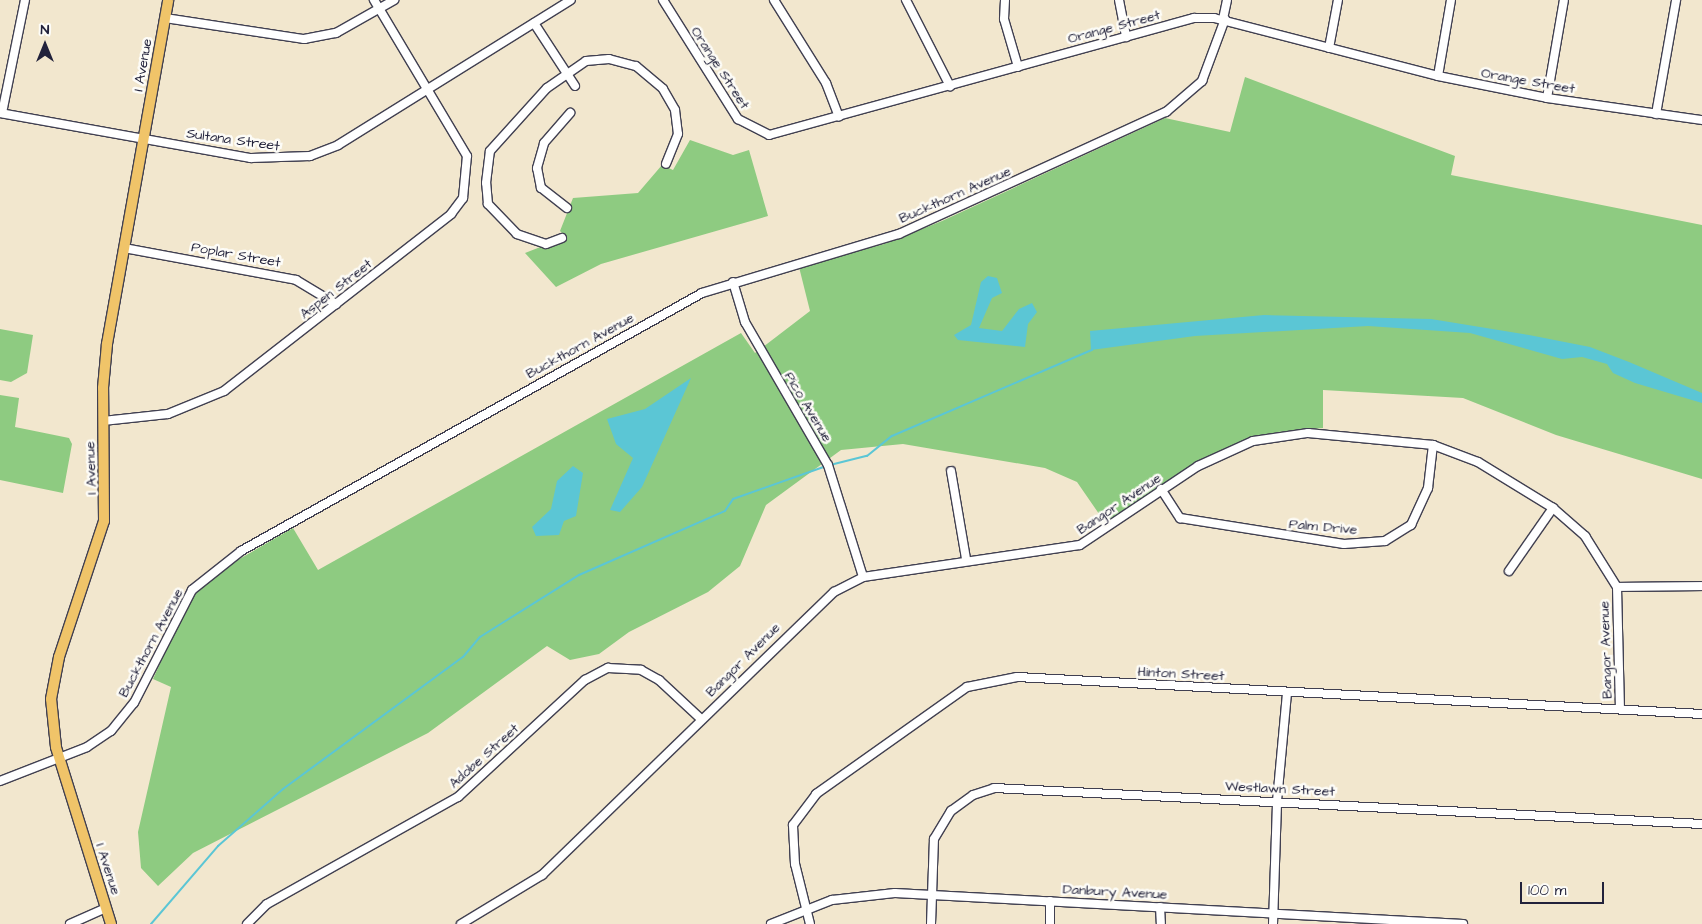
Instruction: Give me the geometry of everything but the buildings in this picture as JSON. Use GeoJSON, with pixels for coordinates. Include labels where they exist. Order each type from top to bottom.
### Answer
{"type":"FeatureCollection","features":[{"type":"Feature","properties":{"kind":"main road","name":"I Avenue"},"geometry":{"type":"LineString","coordinates":[[111,924],[60,759],[52,723],[52,687],[104,521],[106,353],[168,0]]}},
{"type":"Feature","properties":{"kind":"street"},"geometry":{"type":"LineString","coordinates":[[1,113],[25,0]]}},
{"type":"Feature","properties":{"kind":"street","name":"Aspen Street"},"geometry":{"type":"LineString","coordinates":[[104,421],[146,418],[202,403],[251,372],[451,214],[463,198],[467,156],[429,88],[374,0]]}},
{"type":"Feature","properties":{"kind":"street"},"geometry":{"type":"LineString","coordinates":[[165,18],[304,39],[336,33],[394,0]]}},
{"type":"Feature","properties":{"kind":"street","name":"Sultana Street"},"geometry":{"type":"LineString","coordinates":[[1,113],[251,158],[310,156],[338,145],[571,0]]}},
{"type":"Feature","properties":{"kind":"street","name":"Orange Street"},"geometry":{"type":"LineString","coordinates":[[663,0],[720,93],[748,128],[779,135],[1194,18],[1224,19],[1438,76],[1547,98],[1702,120]]}},
{"type":"Feature","properties":{"kind":"street"},"geometry":{"type":"LineString","coordinates":[[774,0],[826,84],[839,117]]}},
{"type":"Feature","properties":{"kind":"street"},"geometry":{"type":"LineString","coordinates":[[906,0],[950,86]]}},
{"type":"Feature","properties":{"kind":"street"},"geometry":{"type":"LineString","coordinates":[[1005,0],[1004,19],[1018,67]]}},
{"type":"Feature","properties":{"kind":"street"},"geometry":{"type":"LineString","coordinates":[[1119,0],[1126,36]]}},
{"type":"Feature","properties":{"kind":"street","name":"Buckthorn Avenue"},"geometry":{"type":"LineString","coordinates":[[0,781],[60,759],[100,740],[123,718],[183,603],[214,569],[681,304],[733,282],[899,234],[1166,112],[1194,90],[1208,72],[1224,19],[1227,0]]}},
{"type":"Feature","properties":{"kind":"street"},"geometry":{"type":"LineString","coordinates":[[1330,48],[1338,0]]}},
{"type":"Feature","properties":{"kind":"street"},"geometry":{"type":"LineString","coordinates":[[1438,76],[1452,0]]}},
{"type":"Feature","properties":{"kind":"street"},"geometry":{"type":"LineString","coordinates":[[1547,98],[1564,0]]}},
{"type":"Feature","properties":{"kind":"street"},"geometry":{"type":"LineString","coordinates":[[1656,114],[1676,0]]}},
{"type":"Feature","properties":{"kind":"street"},"geometry":{"type":"LineString","coordinates":[[534,23],[575,86]]}},
{"type":"Feature","properties":{"kind":"street"},"geometry":{"type":"LineString","coordinates":[[562,238],[546,244],[517,234],[488,204],[485,166],[490,151],[515,120],[568,73],[586,61],[609,59],[636,66],[663,89],[675,110],[678,134],[666,164]]}},
{"type":"Feature","properties":{"kind":"street"},"geometry":{"type":"LineString","coordinates":[[568,208],[541,188],[537,168],[544,143],[570,113]]}},
{"type":"Feature","properties":{"kind":"street","name":"Poplar Street"},"geometry":{"type":"LineString","coordinates":[[124,248],[296,280],[336,304]]}},
{"type":"Feature","properties":{"kind":"street","name":"Pico Avenue"},"geometry":{"type":"LineString","coordinates":[[733,282],[744,322],[828,465],[863,577]]}},
{"type":"Feature","properties":{"kind":"street","name":"Bangor Avenue"},"geometry":{"type":"LineString","coordinates":[[461,924],[542,875],[809,613],[863,577],[966,559],[1080,546],[1161,489],[1198,466],[1253,441],[1308,433],[1433,445],[1478,462],[1552,508],[1585,536],[1617,587],[1620,709]]}},
{"type":"Feature","properties":{"kind":"street","name":"Palm Drive"},"geometry":{"type":"LineString","coordinates":[[1161,489],[1180,518],[1344,544],[1385,541],[1411,525],[1428,488],[1433,445]]}},
{"type":"Feature","properties":{"kind":"street"},"geometry":{"type":"LineString","coordinates":[[951,471],[966,559]]}},
{"type":"Feature","properties":{"kind":"street"},"geometry":{"type":"LineString","coordinates":[[1509,571],[1552,508]]}},
{"type":"Feature","properties":{"kind":"street"},"geometry":{"type":"LineString","coordinates":[[1617,587],[1702,586]]}},
{"type":"Feature","properties":{"kind":"street","name":"Adobe Street"},"geometry":{"type":"LineString","coordinates":[[247,924],[267,904],[458,797],[585,680],[608,668],[641,670],[659,680],[701,720]]}},
{"type":"Feature","properties":{"kind":"street","name":"Hinton Street"},"geometry":{"type":"LineString","coordinates":[[810,924],[795,864],[793,825],[816,794],[967,687],[1017,677],[1702,714]]}},
{"type":"Feature","properties":{"kind":"street"},"geometry":{"type":"LineString","coordinates":[[1273,924],[1276,801],[1287,692]]}},
{"type":"Feature","properties":{"kind":"street","name":"Westlawn Street"},"geometry":{"type":"LineString","coordinates":[[931,924],[929,895],[934,839],[951,811],[983,791],[1014,787],[1702,824]]}},
{"type":"Feature","properties":{"kind":"street","name":"Danbury Avenue"},"geometry":{"type":"LineString","coordinates":[[771,924],[805,908],[860,895],[929,895],[1273,913],[1385,922],[1463,924]]}},
{"type":"Feature","properties":{"kind":"street"},"geometry":{"type":"LineString","coordinates":[[1050,901],[1050,924]]}},
{"type":"Feature","properties":{"kind":"street"},"geometry":{"type":"LineString","coordinates":[[1160,907],[1161,924]]}},
{"type":"Feature","properties":{"kind":"street"},"geometry":{"type":"LineString","coordinates":[[70,924],[106,908]]}},
{"type":"Feature","properties":{"kind":"green space"},"geometry":{"type":"Polygon","coordinates":[[[1245,77],[1455,156],[1451,175],[1702,225],[1702,479],[1556,435],[1463,398],[1323,390],[1323,428],[1278,432],[1233,445],[1195,464],[1106,524],[1077,482],[1045,468],[903,444],[841,450],[766,505],[740,566],[708,592],[629,632],[599,654],[570,660],[547,646],[428,733],[193,853],[158,886],[141,868],[138,832],[171,687],[153,679],[188,601],[210,576],[293,528],[318,570],[741,333],[755,353],[810,311],[799,267],[884,244],[942,221],[1165,118],[1230,132],[1245,77]]]}},
{"type":"Feature","properties":{"kind":"green space"},"geometry":{"type":"Polygon","coordinates":[[[690,140],[733,155],[749,150],[768,216],[601,264],[556,287],[525,253],[566,237],[560,231],[573,198],[638,193],[662,165],[673,170],[690,140]]]}},
{"type":"Feature","properties":{"kind":"green space"},"geometry":{"type":"Polygon","coordinates":[[[0,329],[33,335],[27,373],[11,382],[0,380],[0,329]]]}},
{"type":"Feature","properties":{"kind":"green space"},"geometry":{"type":"Polygon","coordinates":[[[0,395],[19,398],[15,427],[69,438],[72,444],[63,493],[0,480],[0,395]]]}},
{"type":"Feature","properties":{"kind":"water"},"geometry":{"type":"Polygon","coordinates":[[[988,276],[997,278],[1002,293],[992,298],[979,328],[1002,331],[1019,309],[1032,303],[1037,312],[1028,324],[1025,347],[958,340],[954,335],[971,325],[981,282],[988,276]]]}},
{"type":"Feature","properties":{"kind":"water"},"geometry":{"type":"Polygon","coordinates":[[[1264,315],[1431,319],[1590,347],[1702,393],[1702,403],[1635,383],[1613,373],[1607,364],[1582,357],[1562,359],[1470,333],[1368,326],[1195,336],[1091,350],[1090,331],[1264,315]]]}},
{"type":"Feature","properties":{"kind":"water"},"geometry":{"type":"Polygon","coordinates":[[[691,378],[642,487],[620,512],[610,510],[633,458],[616,444],[607,419],[645,409],[691,378]]]}},
{"type":"Feature","properties":{"kind":"water"},"geometry":{"type":"Polygon","coordinates":[[[573,466],[583,473],[576,516],[564,521],[559,535],[536,536],[532,527],[551,509],[557,481],[573,466]]]}},
{"type":"Feature","properties":{"kind":"waterway"},"geometry":{"type":"LineString","coordinates":[[830,465],[867,456],[892,436],[1092,350]]}},
{"type":"Feature","properties":{"kind":"waterway"},"geometry":{"type":"LineString","coordinates":[[151,924],[218,846],[283,789],[463,657],[480,637],[579,575],[725,511],[733,499],[826,466]]}}]}
